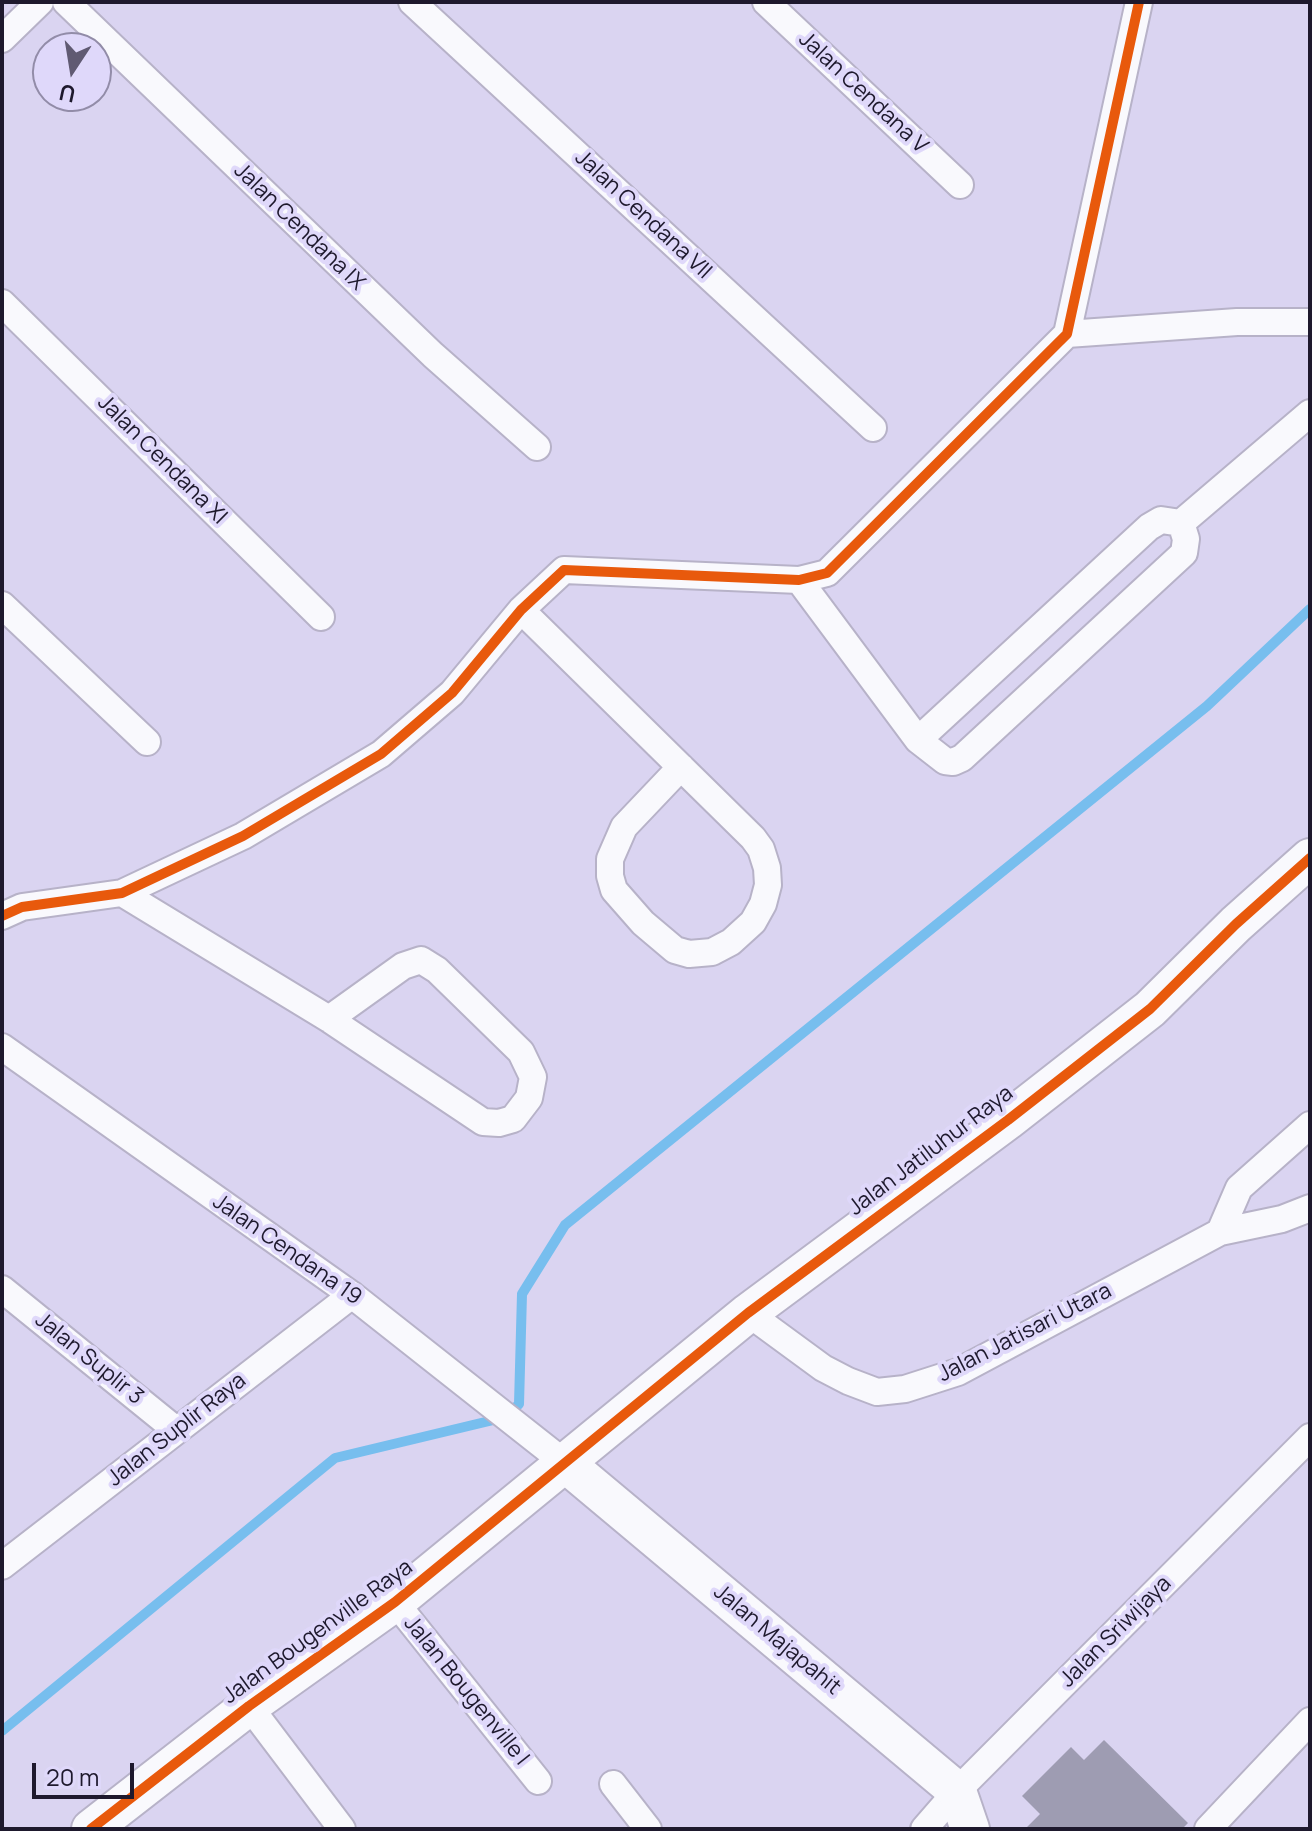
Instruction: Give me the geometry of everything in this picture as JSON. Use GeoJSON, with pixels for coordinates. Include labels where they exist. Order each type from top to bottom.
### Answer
{"type":"FeatureCollection","features":[{"type":"Feature","properties":{"kind":"street"},"geometry":{"type":"LineString","coordinates":[[2,39],[40,2]]}},
{"type":"Feature","properties":{"kind":"street","name":"Jalan Cendana IX"},"geometry":{"type":"LineString","coordinates":[[66,2],[433,355],[537,447]]}},
{"type":"Feature","properties":{"kind":"street","name":"Jalan Cendana VII"},"geometry":{"type":"LineString","coordinates":[[412,2],[873,428]]}},
{"type":"Feature","properties":{"kind":"street","name":"Jalan Cendana V"},"geometry":{"type":"LineString","coordinates":[[766,2],[960,185]]}},
{"type":"Feature","properties":{"kind":"street"},"geometry":{"type":"LineString","coordinates":[[2,916],[22,907],[122,893],[243,836],[381,754],[452,693],[521,610],[564,570],[799,580],[827,573],[1067,334],[1139,2]]}},
{"type":"Feature","properties":{"kind":"street","name":"Jalan Cendana XI"},"geometry":{"type":"LineString","coordinates":[[2,303],[321,617]]}},
{"type":"Feature","properties":{"kind":"street"},"geometry":{"type":"LineString","coordinates":[[1067,334],[1237,322],[1310,322]]}},
{"type":"Feature","properties":{"kind":"street"},"geometry":{"type":"LineString","coordinates":[[918,740],[1149,527],[1161,520],[1181,523],[1310,413]]}},
{"type":"Feature","properties":{"kind":"street"},"geometry":{"type":"LineString","coordinates":[[799,580],[918,740],[945,761],[953,762],[962,758],[1184,553],[1186,539],[1181,523]]}},
{"type":"Feature","properties":{"kind":"street"},"geometry":{"type":"LineString","coordinates":[[2,605],[147,742]]}},
{"type":"Feature","properties":{"kind":"street"},"geometry":{"type":"LineString","coordinates":[[521,610],[681,767],[753,838],[761,849],[768,885],[763,904],[753,922],[731,942],[712,952],[689,954],[675,950],[643,923],[614,890],[610,876],[610,859],[624,827],[681,767]]}},
{"type":"Feature","properties":{"kind":"street","name":"Jalan Jatiluhur Raya"},"geometry":{"type":"LineString","coordinates":[[565,1463],[748,1313],[1008,1120],[1150,1009],[1236,924],[1308,864]]}},
{"type":"Feature","properties":{"kind":"street"},"geometry":{"type":"LineString","coordinates":[[122,893],[329,1019],[483,1122],[499,1123],[513,1119],[529,1098],[533,1077],[521,1052],[437,970],[421,960],[403,966],[329,1019]]}},
{"type":"Feature","properties":{"kind":"street","name":"Jalan Cendana 19"},"geometry":{"type":"LineString","coordinates":[[2,1047],[352,1295],[565,1463]]}},
{"type":"Feature","properties":{"kind":"street"},"geometry":{"type":"LineString","coordinates":[[1220,1232],[1239,1188],[1310,1125]]}},
{"type":"Feature","properties":{"kind":"street","name":"Jalan Jatisari Utara"},"geometry":{"type":"LineString","coordinates":[[748,1313],[823,1368],[848,1381],[877,1392],[905,1389],[958,1372],[1220,1232],[1282,1219],[1310,1208]]}},
{"type":"Feature","properties":{"kind":"street","name":"Jalan Suplir 3"},"geometry":{"type":"LineString","coordinates":[[2,1289],[176,1430]]}},
{"type":"Feature","properties":{"kind":"street","name":"Jalan Suplir Raya"},"geometry":{"type":"LineString","coordinates":[[7,1555],[352,1295]]}},
{"type":"Feature","properties":{"kind":"street","name":"Jalan Sriwijaya"},"geometry":{"type":"LineString","coordinates":[[924,1829],[957,1791],[1310,1437]]}},
{"type":"Feature","properties":{"kind":"street","name":"Jalan Bougenville Raya"},"geometry":{"type":"LineString","coordinates":[[93,1828],[249,1706],[395,1602],[565,1463]]}},
{"type":"Feature","properties":{"kind":"street","name":"Jalan Majapahit"},"geometry":{"type":"LineString","coordinates":[[565,1463],[957,1791]]}},
{"type":"Feature","properties":{"kind":"street","name":"Jalan Bougenville I"},"geometry":{"type":"LineString","coordinates":[[395,1602],[538,1781]]}},
{"type":"Feature","properties":{"kind":"street"},"geometry":{"type":"LineString","coordinates":[[249,1706],[342,1829]]}},
{"type":"Feature","properties":{"kind":"street"},"geometry":{"type":"LineString","coordinates":[[1208,1829],[1310,1721]]}},
{"type":"Feature","properties":{"kind":"street"},"geometry":{"type":"LineString","coordinates":[[613,1784],[648,1829]]}},
{"type":"Feature","properties":{"kind":"street"},"geometry":{"type":"LineString","coordinates":[[957,1791],[970,1829]]}},
{"type":"Feature","properties":{"kind":"building"},"geometry":{"type":"Polygon","coordinates":[[[1104,1740],[1188,1823],[1182,1829],[1025,1829],[1040,1814],[1022,1796],[1071,1747],[1084,1760],[1104,1740]]]}},
{"type":"Feature","properties":{"kind":"waterway"},"geometry":{"type":"LineString","coordinates":[[2,1731],[335,1458],[506,1417],[519,1404],[522,1294],[565,1225],[1207,706],[1310,609]]}},
{"type":"Feature","properties":{"kind":"cycle path"},"geometry":{"type":"LineString","coordinates":[[2,916],[22,907],[122,893],[243,836],[381,754],[452,693],[521,610],[564,570],[799,580],[827,573],[1067,334],[1139,2]]}},
{"type":"Feature","properties":{"kind":"cycle path"},"geometry":{"type":"LineString","coordinates":[[91,1829],[249,1706],[395,1602],[748,1313],[1008,1120],[1150,1009],[1236,924],[1310,858]]}}]}
